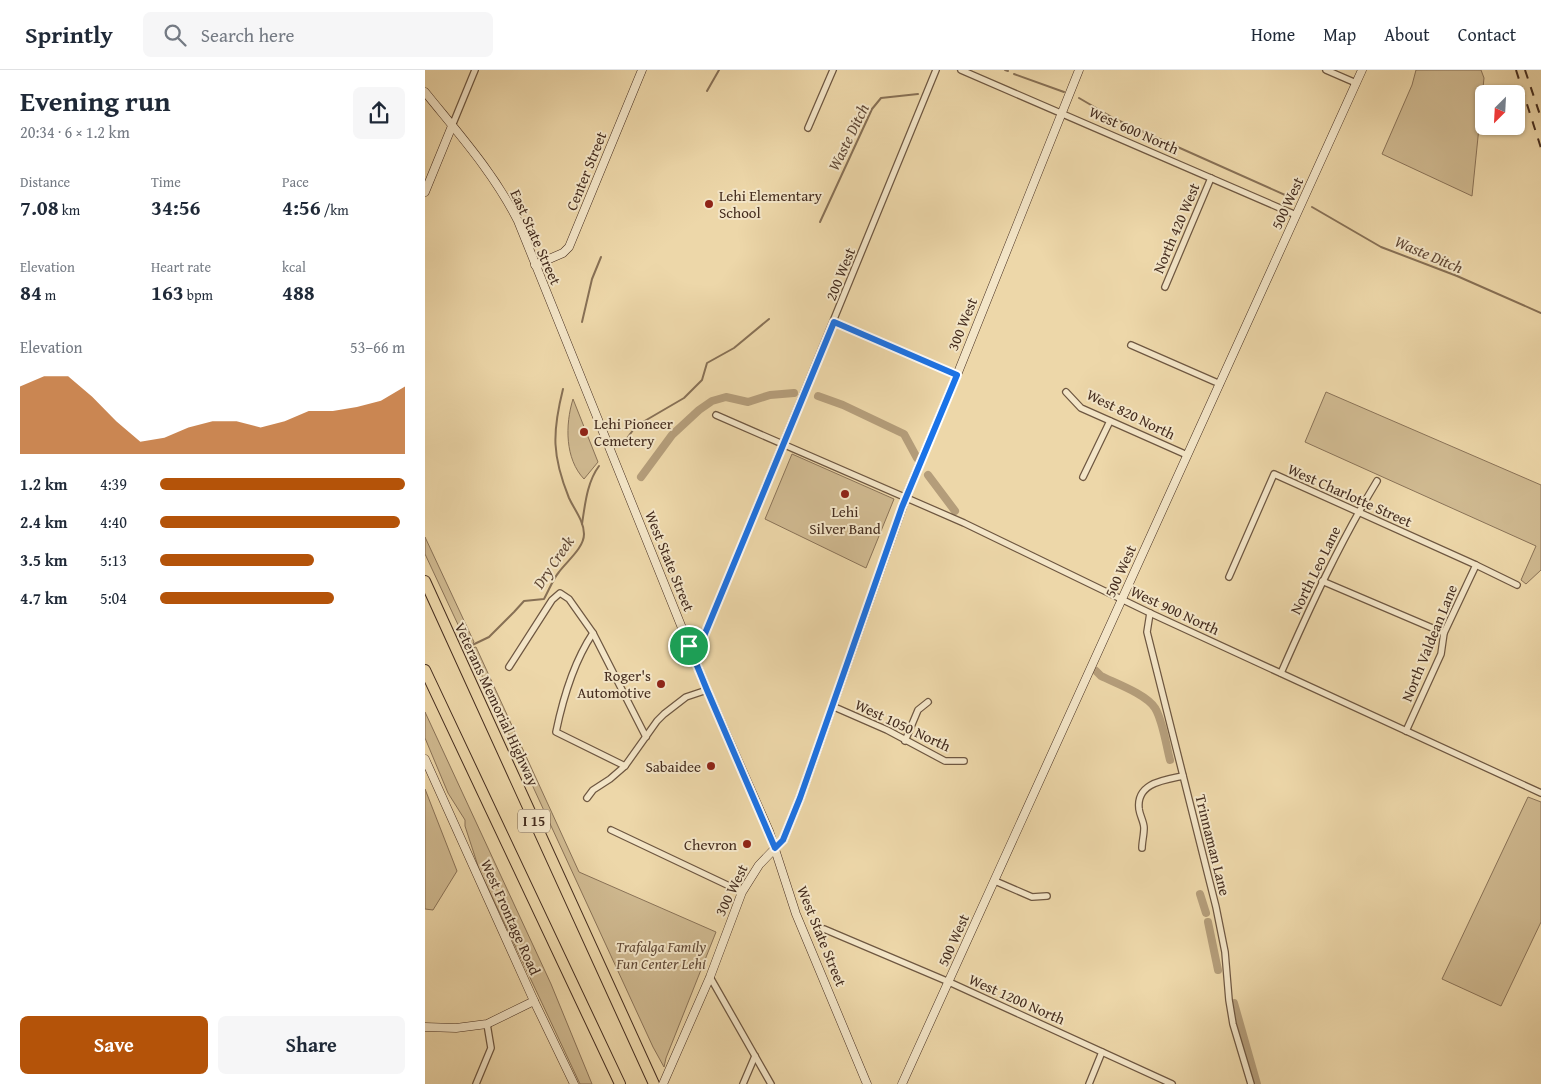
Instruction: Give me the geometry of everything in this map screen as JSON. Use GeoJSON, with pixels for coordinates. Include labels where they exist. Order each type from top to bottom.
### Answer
{"type":"FeatureCollection","features":[{"type":"Feature","properties":{"kind":"highway","name":"Veterans Memorial Highway"},"geometry":{"type":"LineString","coordinates":[[425,581],[654,1084]]}},
{"type":"Feature","properties":{"kind":"highway","name":"I 15"},"geometry":{"type":"LineString","coordinates":[[425,670],[620,1084]]}},
{"type":"Feature","properties":{"kind":"main road","name":"Center Street"},"geometry":{"type":"LineString","coordinates":[[535,265],[563,253],[569,247],[642,70]]}},
{"type":"Feature","properties":{"kind":"main road","name":"300 West"},"geometry":{"type":"LineString","coordinates":[[663,1084],[710,977],[742,892],[759,865],[783,840],[906,498],[1079,70]]}},
{"type":"Feature","properties":{"kind":"main road","name":"500 West"},"geometry":{"type":"LineString","coordinates":[[902,1084],[1362,70]]}},
{"type":"Feature","properties":{"kind":"main road","name":"East State Street"},"geometry":{"type":"LineString","coordinates":[[425,92],[492,176],[507,199],[518,221],[560,326]]}},
{"type":"Feature","properties":{"kind":"main road"},"geometry":{"type":"LineString","coordinates":[[425,192],[452,126]]}},
{"type":"Feature","properties":{"kind":"main road","name":"West State Street"},"geometry":{"type":"LineString","coordinates":[[560,326],[707,690],[775,848],[796,914],[867,1084]]}},
{"type":"Feature","properties":{"kind":"main road","name":"West Frontage Road"},"geometry":{"type":"LineString","coordinates":[[425,759],[534,1002],[574,1084]]}},
{"type":"Feature","properties":{"kind":"main road"},"geometry":{"type":"LineString","coordinates":[[425,1027],[455,1028],[487,1024],[534,1002]]}},
{"type":"Feature","properties":{"kind":"street"},"geometry":{"type":"LineString","coordinates":[[452,126],[475,70]]}},
{"type":"Feature","properties":{"kind":"street"},"geometry":{"type":"LineString","coordinates":[[808,128],[833,70]]}},
{"type":"Feature","properties":{"kind":"street","name":"200 West"},"geometry":{"type":"LineString","coordinates":[[689,646],[696,644],[704,636],[936,70]]}},
{"type":"Feature","properties":{"kind":"street","name":"West 600 North"},"geometry":{"type":"LineString","coordinates":[[961,70],[1062,112],[1296,215]]}},
{"type":"Feature","properties":{"kind":"street"},"geometry":{"type":"LineString","coordinates":[[1326,70],[1356,83]]}},
{"type":"Feature","properties":{"kind":"street","name":"North 420 West"},"geometry":{"type":"LineString","coordinates":[[1165,287],[1211,178]]}},
{"type":"Feature","properties":{"kind":"street"},"geometry":{"type":"LineString","coordinates":[[834,322],[957,375]]}},
{"type":"Feature","properties":{"kind":"street"},"geometry":{"type":"LineString","coordinates":[[1131,345],[1220,384]]}},
{"type":"Feature","properties":{"kind":"street","name":"West 820 North"},"geometry":{"type":"LineString","coordinates":[[1066,392],[1081,408],[1187,455]]}},
{"type":"Feature","properties":{"kind":"street","name":"West 900 North"},"geometry":{"type":"LineString","coordinates":[[716,414],[988,534],[1149,613],[1541,793]]}},
{"type":"Feature","properties":{"kind":"street"},"geometry":{"type":"LineString","coordinates":[[1083,477],[1109,421]]}},
{"type":"Feature","properties":{"kind":"street","name":"West Charlotte Street"},"geometry":{"type":"LineString","coordinates":[[1229,577],[1274,474],[1517,585]]}},
{"type":"Feature","properties":{"kind":"street","name":"North Leo Lane"},"geometry":{"type":"LineString","coordinates":[[1281,673],[1322,581],[1377,481]]}},
{"type":"Feature","properties":{"kind":"street","name":"North Valdean Lane"},"geometry":{"type":"LineString","coordinates":[[1406,731],[1441,654],[1444,633],[1476,565]]}},
{"type":"Feature","properties":{"kind":"street"},"geometry":{"type":"LineString","coordinates":[[1322,581],[1444,633]]}},
{"type":"Feature","properties":{"kind":"street"},"geometry":{"type":"LineString","coordinates":[[509,667],[552,600],[560,593],[569,599],[593,633],[646,737]]}},
{"type":"Feature","properties":{"kind":"street","name":"Trinnaman Lane"},"geometry":{"type":"LineString","coordinates":[[1149,613],[1147,632],[1216,907],[1225,952],[1233,1024],[1251,1084]]}},
{"type":"Feature","properties":{"kind":"street"},"geometry":{"type":"LineString","coordinates":[[593,633],[583,648],[565,694],[556,732],[625,766]]}},
{"type":"Feature","properties":{"kind":"street"},"geometry":{"type":"LineString","coordinates":[[587,798],[593,790],[625,766],[664,714],[686,697],[707,690]]}},
{"type":"Feature","properties":{"kind":"street"},"geometry":{"type":"LineString","coordinates":[[905,741],[918,710],[928,702]]}},
{"type":"Feature","properties":{"kind":"street","name":"West 1050 North"},"geometry":{"type":"LineString","coordinates":[[832,706],[887,730],[945,761],[964,761]]}},
{"type":"Feature","properties":{"kind":"street"},"geometry":{"type":"LineString","coordinates":[[1142,848],[1144,829],[1139,809],[1139,800],[1144,790],[1149,785],[1183,776]]}},
{"type":"Feature","properties":{"kind":"street"},"geometry":{"type":"LineString","coordinates":[[611,830],[742,892]]}},
{"type":"Feature","properties":{"kind":"street"},"geometry":{"type":"LineString","coordinates":[[995,881],[1032,897],[1047,896]]}},
{"type":"Feature","properties":{"kind":"street","name":"West 1200 North"},"geometry":{"type":"LineString","coordinates":[[824,929],[949,982],[1172,1084]]}},
{"type":"Feature","properties":{"kind":"street"},"geometry":{"type":"LineString","coordinates":[[710,977],[771,1084]]}},
{"type":"Feature","properties":{"kind":"street"},"geometry":{"type":"LineString","coordinates":[[476,1084],[491,1048],[487,1024]]}},
{"type":"Feature","properties":{"kind":"street"},"geometry":{"type":"LineString","coordinates":[[1089,1084],[1102,1052]]}},
{"type":"Feature","properties":{"kind":"street"},"geometry":{"type":"LineString","coordinates":[[743,1084],[755,1056]]}},
{"type":"Feature","properties":{"kind":"green space"},"geometry":{"type":"Polygon","coordinates":[[[1416,70],[1481,70],[1484,78],[1483,85],[1475,85],[1475,135],[1478,135],[1472,196],[1382,154],[1412,85],[1416,70]]]}},
{"type":"Feature","properties":{"kind":"green space"},"geometry":{"type":"Polygon","coordinates":[[[1326,392],[1541,485],[1541,570],[1526,584],[1521,580],[1536,546],[1305,442],[1326,392]]]}},
{"type":"Feature","properties":{"kind":"green space"},"geometry":{"type":"Polygon","coordinates":[[[573,399],[598,462],[584,479],[573,462],[568,441],[570,409],[573,399]]]}},
{"type":"Feature","properties":{"kind":"green space"},"geometry":{"type":"Polygon","coordinates":[[[792,454],[894,499],[866,568],[765,519],[792,454]]]}},
{"type":"Feature","properties":{"kind":"green space","name":"Trafalga Family Fun Center Lehi"},"geometry":{"type":"Polygon","coordinates":[[[425,537],[474,642],[471,645],[472,648],[476,647],[579,872],[716,932],[664,1067],[653,1047],[425,554],[425,537]]]}},
{"type":"Feature","properties":{"kind":"green space"},"geometry":{"type":"Polygon","coordinates":[[[425,712],[551,984],[592,1084],[580,1084],[479,869],[465,826],[465,820],[448,793],[425,738],[425,712]]]}},
{"type":"Feature","properties":{"kind":"green space"},"geometry":{"type":"Polygon","coordinates":[[[425,789],[457,871],[433,910],[425,909],[425,789]]]}},
{"type":"Feature","properties":{"kind":"green space"},"geometry":{"type":"Polygon","coordinates":[[[1528,797],[1541,802],[1541,922],[1501,1006],[1442,979],[1528,797]]]}},
{"type":"Feature","properties":{"kind":"waterway","name":"Dry Creek"},"geometry":{"type":"LineString","coordinates":[[707,91],[719,70]]}},
{"type":"Feature","properties":{"kind":"waterway","name":"Waste Ditch"},"geometry":{"type":"LineString","coordinates":[[1014,74],[1064,92]]}},
{"type":"Feature","properties":{"kind":"waterway","name":"Waste Ditch"},"geometry":{"type":"LineString","coordinates":[[820,222],[872,109],[881,98],[918,94]]}},
{"type":"Feature","properties":{"kind":"waterway","name":"Waste Ditch"},"geometry":{"type":"LineString","coordinates":[[1079,98],[1115,119],[1294,199]]}},
{"type":"Feature","properties":{"kind":"waterway","name":"Waste Ditch"},"geometry":{"type":"LineString","coordinates":[[1312,207],[1381,247],[1457,276],[1541,313]]}},
{"type":"Feature","properties":{"kind":"waterway","name":"Dry Creek"},"geometry":{"type":"LineString","coordinates":[[582,322],[592,279],[601,257]]}},
{"type":"Feature","properties":{"kind":"waterway","name":"Waste Ditch"},"geometry":{"type":"LineString","coordinates":[[625,441],[636,426],[684,398],[702,380],[707,363],[734,348],[769,319]]}},
{"type":"Feature","properties":{"kind":"waterway","name":"Dry Creek"},"geometry":{"type":"LineString","coordinates":[[466,648],[489,637],[524,601],[544,599],[553,581],[578,549],[583,539],[584,529],[563,483],[555,444],[559,405],[563,389]]}},
{"type":"Feature","properties":{"kind":"waterway"},"geometry":{"type":"LineString","coordinates":[[641,477],[672,435],[699,410],[712,401],[726,397],[748,402],[770,395],[794,393]]}},
{"type":"Feature","properties":{"kind":"waterway"},"geometry":{"type":"LineString","coordinates":[[818,396],[843,405],[904,434],[917,458]]}},
{"type":"Feature","properties":{"kind":"waterway","name":"Waste Ditch"},"geometry":{"type":"LineString","coordinates":[[582,524],[589,486],[599,466]]}},
{"type":"Feature","properties":{"kind":"waterway"},"geometry":{"type":"LineString","coordinates":[[928,475],[955,511]]}},
{"type":"Feature","properties":{"kind":"waterway"},"geometry":{"type":"LineString","coordinates":[[1096,671],[1101,676],[1138,694],[1151,703],[1158,713],[1170,760]]}},
{"type":"Feature","properties":{"kind":"waterway"},"geometry":{"type":"LineString","coordinates":[[1200,894],[1206,913]]}},
{"type":"Feature","properties":{"kind":"waterway"},"geometry":{"type":"LineString","coordinates":[[1208,922],[1218,970]]}},
{"type":"Feature","properties":{"kind":"waterway"},"geometry":{"type":"LineString","coordinates":[[1234,1003],[1257,1084]]}},
{"type":"Feature","properties":{"kind":"railway"},"geometry":{"type":"LineString","coordinates":[[1516,70],[1541,148]]}},
{"type":"Feature","properties":{"kind":"railway"},"geometry":{"type":"LineString","coordinates":[[1525,70],[1541,118]]}},
{"type":"Feature","properties":{"kind":"place","name":"Lehi Elementary School"},"geometry":{"type":"Point","coordinates":[709,204]}},
{"type":"Feature","properties":{"kind":"place","name":"Lehi Pioneer Cemetery"},"geometry":{"type":"Point","coordinates":[584,432]}},
{"type":"Feature","properties":{"kind":"place","name":"Lehi Silver Band"},"geometry":{"type":"Point","coordinates":[845,494]}},
{"type":"Feature","properties":{"kind":"place","name":"Roger's Automotive"},"geometry":{"type":"Point","coordinates":[661,684]}},
{"type":"Feature","properties":{"kind":"place","name":"Sabaidee"},"geometry":{"type":"Point","coordinates":[711,766]}},
{"type":"Feature","properties":{"kind":"place","name":"Chevron"},"geometry":{"type":"Point","coordinates":[747,844]}},
{"type":"Feature","properties":{"kind":"route"},"geometry":{"type":"LineString","coordinates":[[834,322],[957,375],[902,507],[800,798],[783,840],[775,848],[689,646],[696,644],[704,636],[834,322]]}}]}
